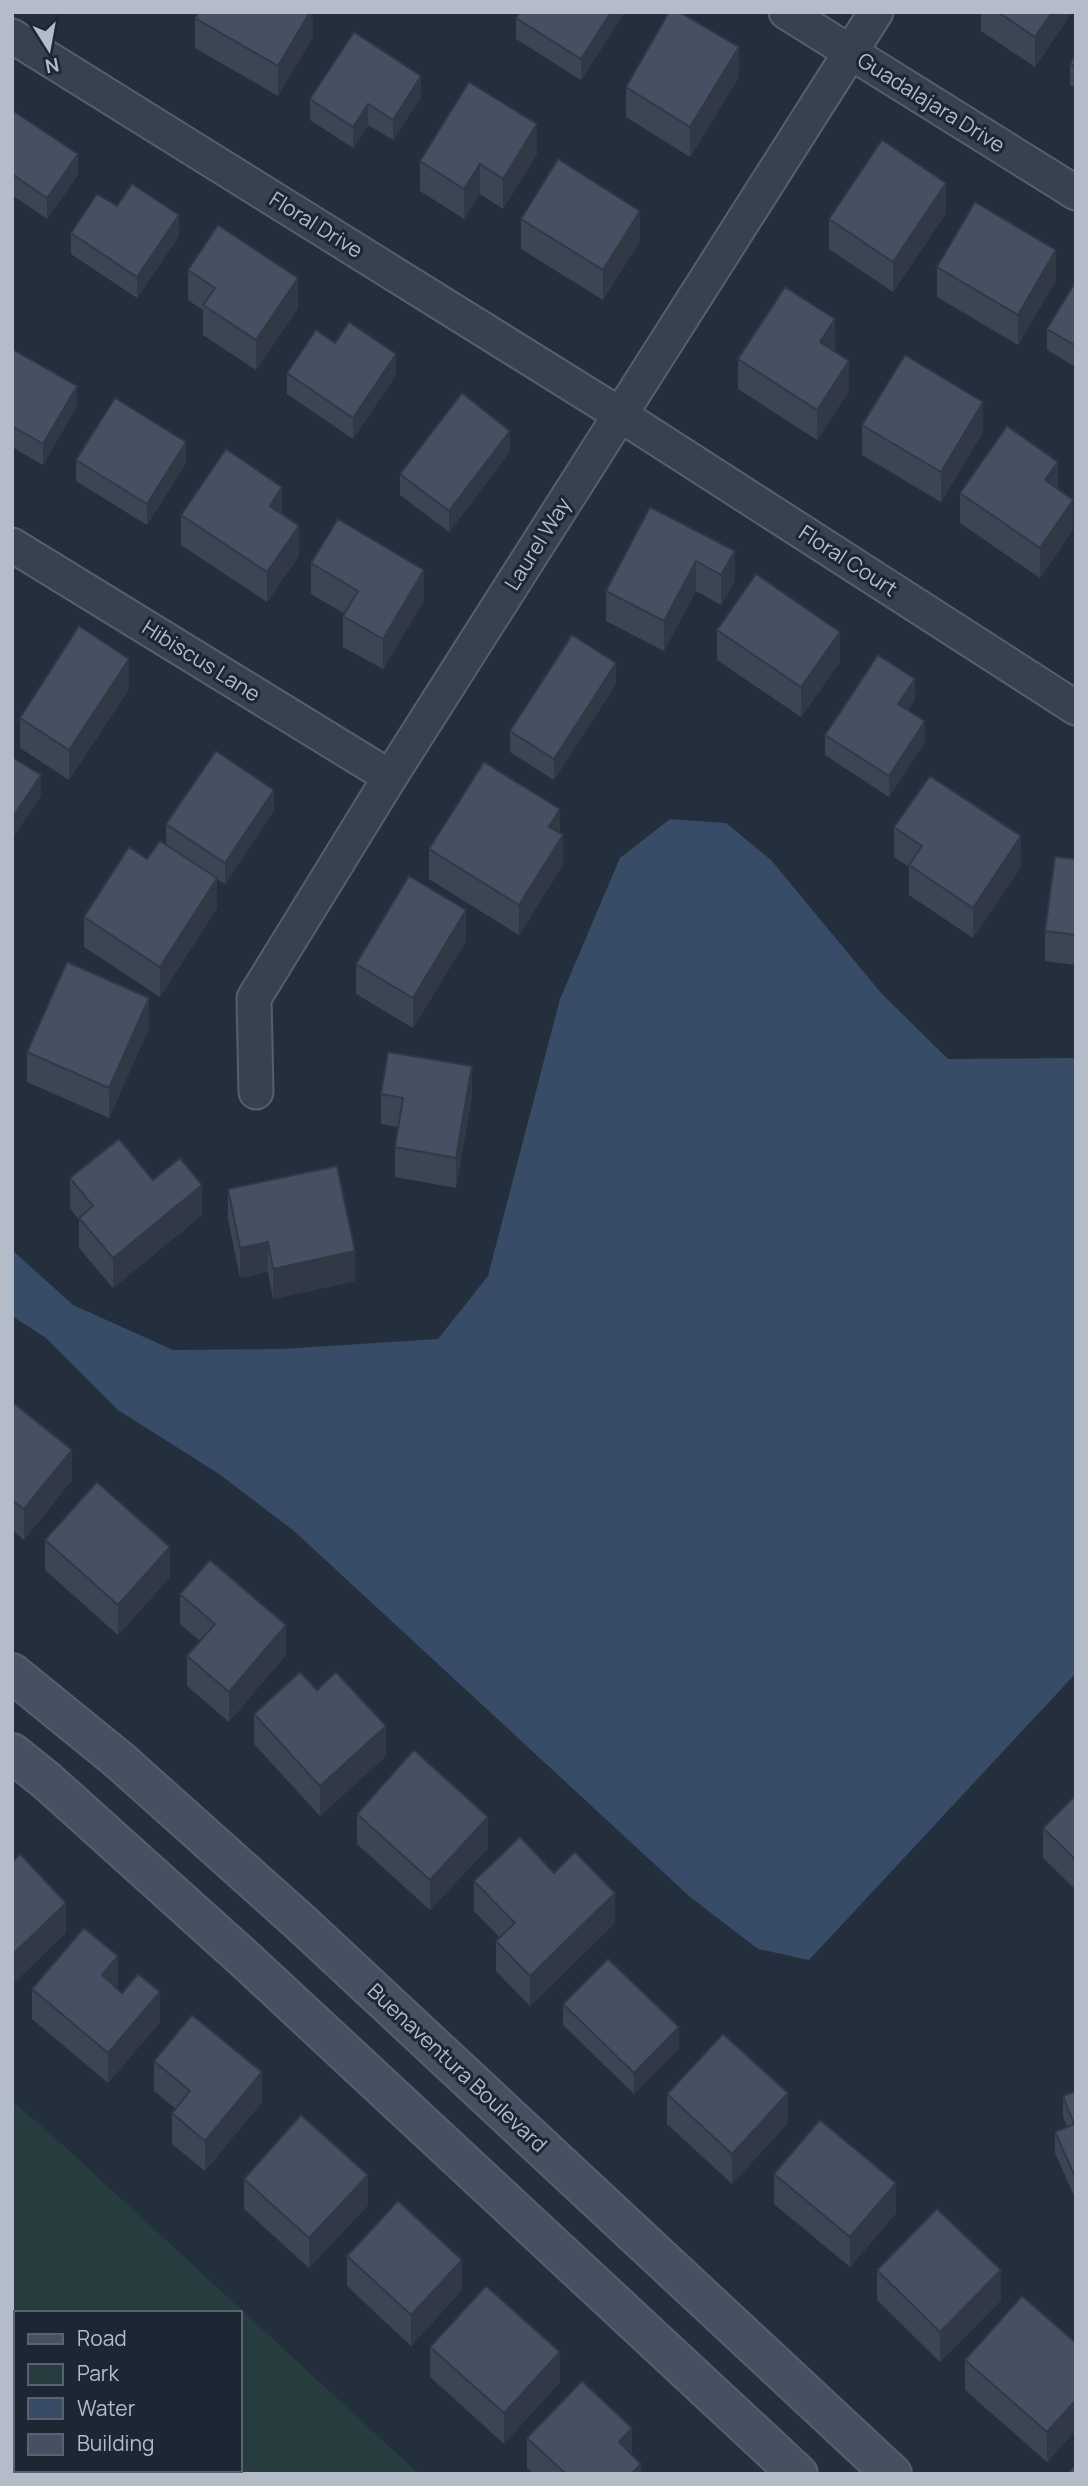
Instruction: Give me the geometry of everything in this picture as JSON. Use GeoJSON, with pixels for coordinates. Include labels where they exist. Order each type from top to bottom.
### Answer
{"type":"FeatureCollection","features":[{"type":"Feature","properties":{"kind":"main road","name":"Buenaventura Boulevard"},"geometry":{"type":"LineString","coordinates":[[12,1673],[119,1760],[290,1913],[892,2474]]}},
{"type":"Feature","properties":{"kind":"main road"},"geometry":{"type":"LineString","coordinates":[[12,1753],[47,1781],[249,1964],[797,2474]]}},
{"type":"Feature","properties":{"kind":"street","name":"Guadalajara Drive"},"geometry":{"type":"LineString","coordinates":[[786,12],[1076,193]]}},
{"type":"Feature","properties":{"kind":"street","name":"Laurel Way"},"geometry":{"type":"LineString","coordinates":[[256,1092],[254,998],[390,777],[876,12]]}},
{"type":"Feature","properties":{"kind":"street","name":"Floral Drive"},"geometry":{"type":"LineString","coordinates":[[12,36],[620,414]]}},
{"type":"Feature","properties":{"kind":"street","name":"Floral Court"},"geometry":{"type":"LineString","coordinates":[[620,414],[1076,708]]}},
{"type":"Feature","properties":{"kind":"street","name":"Hibiscus Lane"},"geometry":{"type":"LineString","coordinates":[[15,553],[390,777]]}},
{"type":"Feature","properties":{"kind":"green space"},"geometry":{"type":"Polygon","coordinates":[[[12,2101],[63,2145],[419,2474],[12,2474],[12,2101]]]}},
{"type":"Feature","properties":{"kind":"water"},"geometry":{"type":"Polygon","coordinates":[[[670,819],[726,823],[771,860],[881,993],[948,1059],[1076,1058],[1076,1673],[809,1960],[758,1949],[689,1896],[294,1531],[219,1474],[118,1410],[46,1338],[12,1316],[12,1250],[73,1305],[173,1350],[282,1349],[438,1339],[488,1276],[560,999],[620,858],[670,819]]]}},
{"type":"Feature","properties":{"kind":"building"},"geometry":{"type":"Polygon","coordinates":[[[199,12],[310,12],[278,66],[195,18],[199,12]]]}},
{"type":"Feature","properties":{"kind":"building"},"geometry":{"type":"Polygon","coordinates":[[[520,12],[611,12],[581,59],[516,18],[520,12]]]}},
{"type":"Feature","properties":{"kind":"building"},"geometry":{"type":"Polygon","coordinates":[[[669,12],[679,12],[739,47],[690,127],[626,87],[669,12]]]}},
{"type":"Feature","properties":{"kind":"building"},"geometry":{"type":"Polygon","coordinates":[[[998,12],[1052,12],[1035,37],[998,12]]]}},
{"type":"Feature","properties":{"kind":"building"},"geometry":{"type":"Polygon","coordinates":[[[354,32],[421,76],[393,120],[368,104],[353,127],[310,99],[354,32]]]}},
{"type":"Feature","properties":{"kind":"building"},"geometry":{"type":"Polygon","coordinates":[[[1076,54],[1076,67],[1070,64],[1076,54]]]}},
{"type":"Feature","properties":{"kind":"building"},"geometry":{"type":"Polygon","coordinates":[[[469,82],[537,124],[503,179],[480,164],[464,189],[420,161],[469,82]]]}},
{"type":"Feature","properties":{"kind":"building"},"geometry":{"type":"Polygon","coordinates":[[[12,110],[78,154],[47,198],[12,174],[12,110]]]}},
{"type":"Feature","properties":{"kind":"building"},"geometry":{"type":"Polygon","coordinates":[[[882,140],[946,183],[893,262],[829,219],[882,140]]]}},
{"type":"Feature","properties":{"kind":"building"},"geometry":{"type":"Polygon","coordinates":[[[558,159],[640,211],[603,270],[521,219],[558,159]]]}},
{"type":"Feature","properties":{"kind":"building"},"geometry":{"type":"Polygon","coordinates":[[[132,184],[179,215],[137,277],[71,233],[97,194],[117,206],[132,184]]]}},
{"type":"Feature","properties":{"kind":"building"},"geometry":{"type":"Polygon","coordinates":[[[975,202],[1056,250],[1018,315],[937,267],[975,202]]]}},
{"type":"Feature","properties":{"kind":"building"},"geometry":{"type":"Polygon","coordinates":[[[218,225],[298,278],[256,340],[203,305],[215,288],[188,270],[218,225]]]}},
{"type":"Feature","properties":{"kind":"building"},"geometry":{"type":"Polygon","coordinates":[[[1076,281],[1076,346],[1047,329],[1076,281]]]}},
{"type":"Feature","properties":{"kind":"building"},"geometry":{"type":"Polygon","coordinates":[[[785,287],[835,319],[820,342],[849,361],[817,410],[738,359],[785,287]]]}},
{"type":"Feature","properties":{"kind":"building"},"geometry":{"type":"Polygon","coordinates":[[[349,322],[396,354],[353,418],[287,373],[316,330],[335,343],[349,322]]]}},
{"type":"Feature","properties":{"kind":"building"},"geometry":{"type":"Polygon","coordinates":[[[12,349],[77,386],[43,444],[12,426],[12,349]]]}},
{"type":"Feature","properties":{"kind":"building"},"geometry":{"type":"Polygon","coordinates":[[[905,355],[983,402],[941,472],[862,425],[905,355]]]}},
{"type":"Feature","properties":{"kind":"building"},"geometry":{"type":"Polygon","coordinates":[[[462,393],[510,431],[449,511],[400,474],[462,393]]]}},
{"type":"Feature","properties":{"kind":"building"},"geometry":{"type":"Polygon","coordinates":[[[115,398],[186,442],[147,504],[76,460],[115,398]]]}},
{"type":"Feature","properties":{"kind":"building"},"geometry":{"type":"Polygon","coordinates":[[[1007,426],[1058,462],[1045,480],[1073,500],[1040,548],[960,493],[1007,426]]]}},
{"type":"Feature","properties":{"kind":"building"},"geometry":{"type":"Polygon","coordinates":[[[226,449],[282,487],[270,506],[299,526],[267,572],[181,515],[226,449]]]}},
{"type":"Feature","properties":{"kind":"building"},"geometry":{"type":"Polygon","coordinates":[[[650,507],[735,551],[721,575],[696,561],[664,621],[606,591],[650,507]]]}},
{"type":"Feature","properties":{"kind":"building"},"geometry":{"type":"Polygon","coordinates":[[[338,519],[424,570],[383,639],[343,616],[358,591],[311,563],[338,519]]]}},
{"type":"Feature","properties":{"kind":"building"},"geometry":{"type":"Polygon","coordinates":[[[756,574],[840,632],[801,687],[717,630],[756,574]]]}},
{"type":"Feature","properties":{"kind":"building"},"geometry":{"type":"Polygon","coordinates":[[[79,626],[129,659],[69,750],[20,718],[79,626]]]}},
{"type":"Feature","properties":{"kind":"building"},"geometry":{"type":"Polygon","coordinates":[[[572,635],[616,663],[554,759],[510,731],[572,635]]]}},
{"type":"Feature","properties":{"kind":"building"},"geometry":{"type":"Polygon","coordinates":[[[878,655],[915,679],[898,704],[925,721],[889,776],[825,735],[878,655]]]}},
{"type":"Feature","properties":{"kind":"building"},"geometry":{"type":"Polygon","coordinates":[[[216,751],[274,790],[225,863],[166,824],[216,751]]]}},
{"type":"Feature","properties":{"kind":"building"},"geometry":{"type":"Polygon","coordinates":[[[12,757],[41,775],[12,818],[12,757]]]}},
{"type":"Feature","properties":{"kind":"building"},"geometry":{"type":"Polygon","coordinates":[[[484,762],[560,809],[549,827],[563,835],[519,905],[429,849],[484,762]]]}},
{"type":"Feature","properties":{"kind":"building"},"geometry":{"type":"Polygon","coordinates":[[[930,776],[1021,836],[973,908],[909,865],[922,846],[894,827],[930,776]]]}},
{"type":"Feature","properties":{"kind":"building"},"geometry":{"type":"Polygon","coordinates":[[[160,841],[217,878],[160,967],[84,917],[129,847],[147,859],[160,841]]]}},
{"type":"Feature","properties":{"kind":"building"},"geometry":{"type":"Polygon","coordinates":[[[1055,857],[1076,859],[1076,935],[1045,931],[1055,857]]]}},
{"type":"Feature","properties":{"kind":"building"},"geometry":{"type":"Polygon","coordinates":[[[409,876],[466,910],[413,998],[356,964],[409,876]]]}},
{"type":"Feature","properties":{"kind":"building"},"geometry":{"type":"Polygon","coordinates":[[[67,962],[149,998],[109,1088],[27,1052],[67,962]]]}},
{"type":"Feature","properties":{"kind":"building"},"geometry":{"type":"Polygon","coordinates":[[[388,1052],[472,1066],[456,1158],[395,1147],[403,1098],[381,1094],[388,1052]]]}},
{"type":"Feature","properties":{"kind":"building"},"geometry":{"type":"Polygon","coordinates":[[[119,1139],[153,1180],[180,1158],[202,1185],[113,1258],[79,1218],[93,1206],[70,1178],[119,1139]]]}},
{"type":"Feature","properties":{"kind":"building"},"geometry":{"type":"Polygon","coordinates":[[[337,1166],[355,1251],[273,1269],[268,1242],[240,1248],[228,1189],[337,1166]]]}},
{"type":"Feature","properties":{"kind":"building"},"geometry":{"type":"Polygon","coordinates":[[[12,1402],[72,1450],[24,1509],[12,1500],[12,1402]]]}},
{"type":"Feature","properties":{"kind":"building"},"geometry":{"type":"Polygon","coordinates":[[[97,1482],[170,1547],[118,1605],[45,1540],[97,1482]]]}},
{"type":"Feature","properties":{"kind":"building"},"geometry":{"type":"Polygon","coordinates":[[[210,1560],[286,1625],[229,1692],[187,1656],[215,1624],[180,1594],[210,1560]]]}},
{"type":"Feature","properties":{"kind":"building"},"geometry":{"type":"Polygon","coordinates":[[[300,1672],[317,1690],[336,1672],[386,1726],[320,1786],[254,1714],[300,1672]]]}},
{"type":"Feature","properties":{"kind":"building"},"geometry":{"type":"Polygon","coordinates":[[[414,1750],[488,1817],[430,1880],[357,1814],[414,1750]]]}},
{"type":"Feature","properties":{"kind":"building"},"geometry":{"type":"Polygon","coordinates":[[[1076,1795],[1076,1860],[1043,1828],[1076,1795]]]}},
{"type":"Feature","properties":{"kind":"building"},"geometry":{"type":"Polygon","coordinates":[[[520,1837],[554,1873],[575,1852],[615,1893],[530,1976],[496,1941],[515,1923],[474,1881],[520,1837]]]}},
{"type":"Feature","properties":{"kind":"building"},"geometry":{"type":"Polygon","coordinates":[[[20,1854],[66,1903],[12,1955],[12,1862],[20,1854]]]}},
{"type":"Feature","properties":{"kind":"building"},"geometry":{"type":"Polygon","coordinates":[[[84,1928],[118,1956],[102,1975],[122,1993],[138,1974],[160,1992],[108,2053],[32,1989],[84,1928]]]}},
{"type":"Feature","properties":{"kind":"building"},"geometry":{"type":"Polygon","coordinates":[[[608,1959],[679,2027],[634,2073],[563,2004],[608,1959]]]}},
{"type":"Feature","properties":{"kind":"building"},"geometry":{"type":"Polygon","coordinates":[[[192,2015],[262,2072],[205,2141],[172,2113],[190,2091],[154,2061],[192,2015]]]}},
{"type":"Feature","properties":{"kind":"building"},"geometry":{"type":"Polygon","coordinates":[[[723,2034],[788,2093],[732,2154],[667,2094],[723,2034]]]}},
{"type":"Feature","properties":{"kind":"building"},"geometry":{"type":"Polygon","coordinates":[[[1076,2091],[1076,2179],[1055,2132],[1074,2124],[1063,2096],[1076,2091]]]}},
{"type":"Feature","properties":{"kind":"building"},"geometry":{"type":"Polygon","coordinates":[[[301,2115],[368,2175],[309,2238],[244,2179],[301,2115]]]}},
{"type":"Feature","properties":{"kind":"building"},"geometry":{"type":"Polygon","coordinates":[[[820,2120],[896,2183],[850,2237],[774,2174],[820,2120]]]}},
{"type":"Feature","properties":{"kind":"building"},"geometry":{"type":"Polygon","coordinates":[[[398,2201],[462,2260],[411,2315],[347,2256],[398,2201]]]}},
{"type":"Feature","properties":{"kind":"building"},"geometry":{"type":"Polygon","coordinates":[[[937,2209],[1001,2270],[940,2332],[877,2270],[937,2209]]]}},
{"type":"Feature","properties":{"kind":"building"},"geometry":{"type":"Polygon","coordinates":[[[486,2286],[560,2352],[504,2413],[430,2347],[486,2286]]]}},
{"type":"Feature","properties":{"kind":"building"},"geometry":{"type":"Polygon","coordinates":[[[1022,2296],[1076,2343],[1076,2400],[1047,2432],[965,2360],[1022,2296]]]}},
{"type":"Feature","properties":{"kind":"building"},"geometry":{"type":"Polygon","coordinates":[[[582,2381],[632,2428],[619,2442],[641,2464],[631,2474],[566,2474],[527,2438],[582,2381]]]}},
{"type":"Feature","properties":{"kind":"building"},"geometry":{"type":"Polygon","coordinates":[[[1076,2465],[1076,2474],[1067,2474],[1076,2465]]]}}]}
